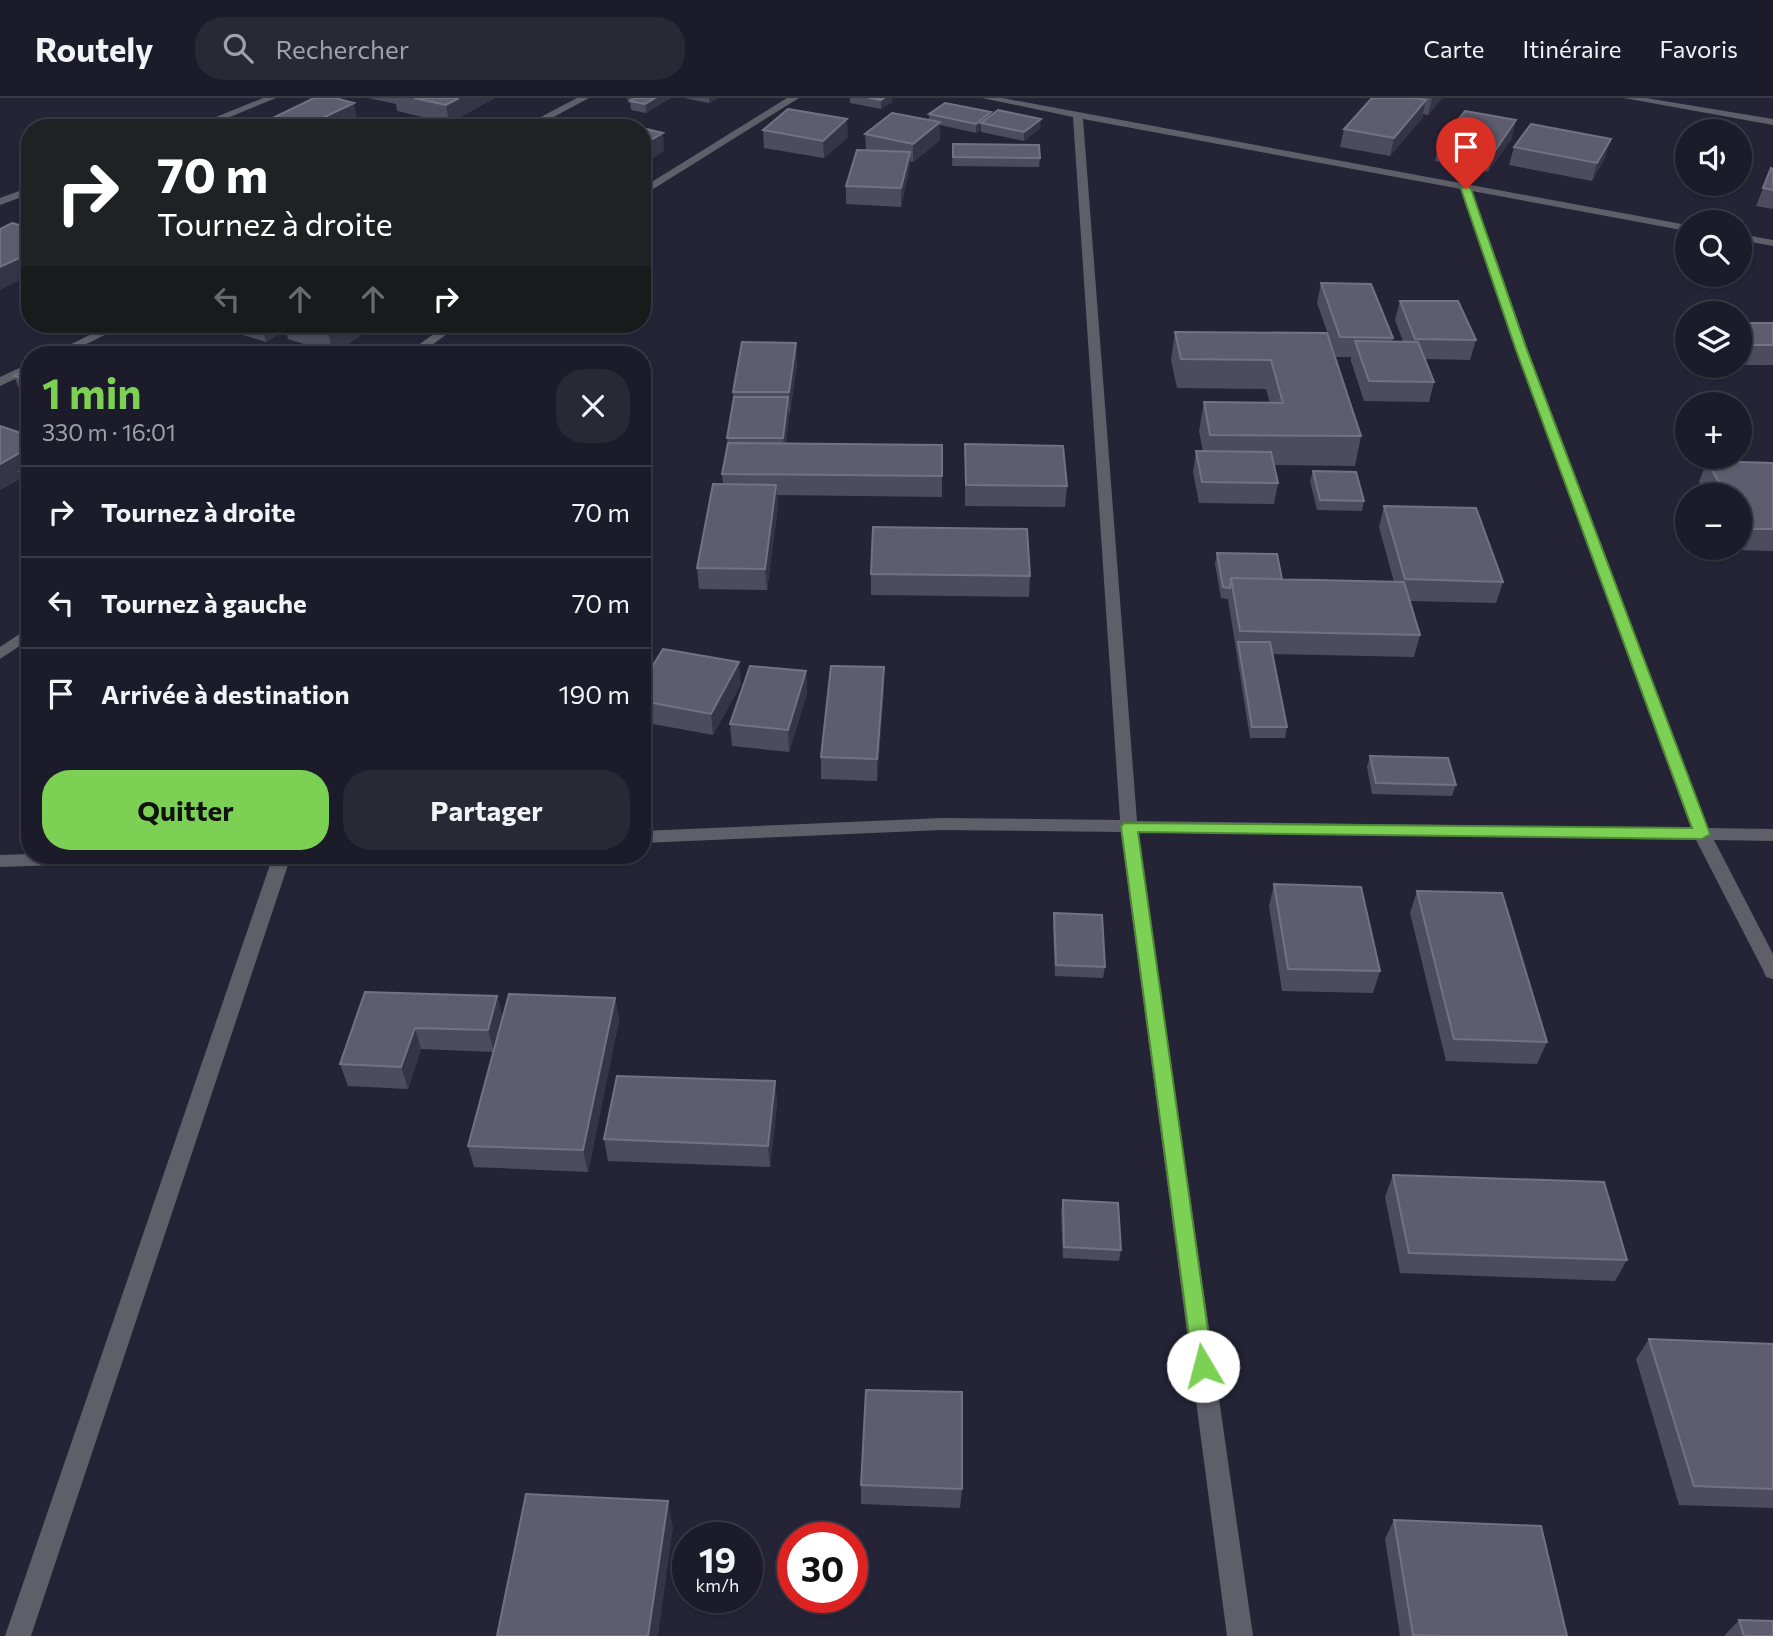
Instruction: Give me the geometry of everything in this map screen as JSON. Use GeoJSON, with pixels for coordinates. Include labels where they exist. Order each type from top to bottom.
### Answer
{"type":"FeatureCollection","features":[{"type":"Feature","properties":{"kind":"street"},"geometry":{"type":"LineString","coordinates":[[217,119],[271,98]]}},
{"type":"Feature","properties":{"kind":"street"},"geometry":{"type":"LineString","coordinates":[[543,119],[584,98]]}},
{"type":"Feature","properties":{"kind":"street"},"geometry":{"type":"LineString","coordinates":[[651,187],[794,98]]}},
{"type":"Feature","properties":{"kind":"street"},"geometry":{"type":"LineString","coordinates":[[987,98],[1675,226]]}},
{"type":"Feature","properties":{"kind":"street"},"geometry":{"type":"LineString","coordinates":[[1629,98],[1773,122]]}},
{"type":"Feature","properties":{"kind":"street"},"geometry":{"type":"LineString","coordinates":[[1079,116],[1129,827],[1240,1636]]}},
{"type":"Feature","properties":{"kind":"street"},"geometry":{"type":"LineString","coordinates":[[1466,189],[1522,350],[1702,834],[1773,972]]}},
{"type":"Feature","properties":{"kind":"street"},"geometry":{"type":"LineString","coordinates":[[0,202],[21,194]]}},
{"type":"Feature","properties":{"kind":"street"},"geometry":{"type":"LineString","coordinates":[[1752,239],[1773,243]]}},
{"type":"Feature","properties":{"kind":"street"},"geometry":{"type":"LineString","coordinates":[[74,346],[102,333]]}},
{"type":"Feature","properties":{"kind":"street"},"geometry":{"type":"LineString","coordinates":[[423,346],[442,333]]}},
{"type":"Feature","properties":{"kind":"street"},"geometry":{"type":"LineString","coordinates":[[0,382],[21,372]]}},
{"type":"Feature","properties":{"kind":"street"},"geometry":{"type":"LineString","coordinates":[[0,654],[21,639]]}},
{"type":"Feature","properties":{"kind":"street"},"geometry":{"type":"LineString","coordinates":[[651,837],[942,824],[1773,835]]}},
{"type":"Feature","properties":{"kind":"street"},"geometry":{"type":"LineString","coordinates":[[0,861],[21,860]]}},
{"type":"Feature","properties":{"kind":"street"},"geometry":{"type":"LineString","coordinates":[[18,1636],[279,864]]}},
{"type":"Feature","properties":{"kind":"building"},"geometry":{"type":"Polygon","coordinates":[[[314,98],[335,98],[354,103],[321,119],[275,117],[314,98]]]}},
{"type":"Feature","properties":{"kind":"building"},"geometry":{"type":"Polygon","coordinates":[[[414,98],[459,98],[446,105],[414,98]]]}},
{"type":"Feature","properties":{"kind":"building"},"geometry":{"type":"Polygon","coordinates":[[[635,98],[655,98],[645,104],[630,101],[635,98]]]}},
{"type":"Feature","properties":{"kind":"building"},"geometry":{"type":"Polygon","coordinates":[[[1372,98],[1426,100],[1394,138],[1344,129],[1372,98]]]}},
{"type":"Feature","properties":{"kind":"building"},"geometry":{"type":"Polygon","coordinates":[[[945,103],[991,112],[976,124],[929,114],[945,103]]]}},
{"type":"Feature","properties":{"kind":"building"},"geometry":{"type":"Polygon","coordinates":[[[788,109],[847,119],[823,141],[763,130],[788,109]]]}},
{"type":"Feature","properties":{"kind":"building"},"geometry":{"type":"Polygon","coordinates":[[[998,110],[1041,119],[1024,132],[981,123],[998,110]]]}},
{"type":"Feature","properties":{"kind":"building"},"geometry":{"type":"Polygon","coordinates":[[[1465,111],[1516,120],[1493,154],[1439,143],[1465,111]]]}},
{"type":"Feature","properties":{"kind":"building"},"geometry":{"type":"Polygon","coordinates":[[[892,113],[940,122],[913,144],[865,134],[892,113]]]}},
{"type":"Feature","properties":{"kind":"building"},"geometry":{"type":"Polygon","coordinates":[[[1531,124],[1611,139],[1597,163],[1514,147],[1531,124]]]}},
{"type":"Feature","properties":{"kind":"building"},"geometry":{"type":"Polygon","coordinates":[[[651,130],[663,133],[651,140],[651,130]]]}},
{"type":"Feature","properties":{"kind":"building"},"geometry":{"type":"Polygon","coordinates":[[[953,144],[1039,145],[1040,158],[953,157],[953,144]]]}},
{"type":"Feature","properties":{"kind":"building"},"geometry":{"type":"Polygon","coordinates":[[[857,150],[910,152],[901,188],[846,186],[857,150]]]}},
{"type":"Feature","properties":{"kind":"building"},"geometry":{"type":"Polygon","coordinates":[[[1771,168],[1773,169],[1773,190],[1763,188],[1771,168]]]}},
{"type":"Feature","properties":{"kind":"building"},"geometry":{"type":"Polygon","coordinates":[[[12,223],[21,226],[21,257],[0,267],[0,229],[12,223]]]}},
{"type":"Feature","properties":{"kind":"building"},"geometry":{"type":"Polygon","coordinates":[[[1321,283],[1371,284],[1393,338],[1340,337],[1321,283]]]}},
{"type":"Feature","properties":{"kind":"building"},"geometry":{"type":"Polygon","coordinates":[[[1400,301],[1458,301],[1476,340],[1415,339],[1400,301]]]}},
{"type":"Feature","properties":{"kind":"building"},"geometry":{"type":"Polygon","coordinates":[[[1752,323],[1773,323],[1773,345],[1752,345],[1752,323]]]}},
{"type":"Feature","properties":{"kind":"building"},"geometry":{"type":"Polygon","coordinates":[[[1175,332],[1327,333],[1361,436],[1210,435],[1204,402],[1283,403],[1271,360],[1181,359],[1175,332]]]}},
{"type":"Feature","properties":{"kind":"building"},"geometry":{"type":"Polygon","coordinates":[[[1355,341],[1418,342],[1434,382],[1369,381],[1355,341]]]}},
{"type":"Feature","properties":{"kind":"building"},"geometry":{"type":"Polygon","coordinates":[[[742,342],[796,343],[789,392],[733,392],[742,342]]]}},
{"type":"Feature","properties":{"kind":"building"},"geometry":{"type":"Polygon","coordinates":[[[734,397],[788,397],[783,438],[727,438],[734,397]]]}},
{"type":"Feature","properties":{"kind":"building"},"geometry":{"type":"Polygon","coordinates":[[[0,426],[21,433],[21,452],[0,464],[0,426]]]}},
{"type":"Feature","properties":{"kind":"building"},"geometry":{"type":"Polygon","coordinates":[[[728,443],[942,445],[942,476],[722,474],[728,443]]]}},
{"type":"Feature","properties":{"kind":"building"},"geometry":{"type":"Polygon","coordinates":[[[965,444],[1063,446],[1067,486],[966,485],[965,444]]]}},
{"type":"Feature","properties":{"kind":"building"},"geometry":{"type":"Polygon","coordinates":[[[1196,451],[1271,452],[1278,483],[1202,482],[1196,451]]]}},
{"type":"Feature","properties":{"kind":"building"},"geometry":{"type":"Polygon","coordinates":[[[1752,462],[1773,463],[1773,529],[1752,529],[1752,483],[1719,483],[1711,469],[1752,469],[1752,462]]]}},
{"type":"Feature","properties":{"kind":"building"},"geometry":{"type":"Polygon","coordinates":[[[1313,471],[1356,472],[1364,501],[1320,500],[1313,471]]]}},
{"type":"Feature","properties":{"kind":"building"},"geometry":{"type":"Polygon","coordinates":[[[713,484],[776,485],[765,569],[697,568],[713,484]]]}},
{"type":"Feature","properties":{"kind":"building"},"geometry":{"type":"Polygon","coordinates":[[[1384,506],[1476,508],[1503,582],[1405,579],[1384,506]]]}},
{"type":"Feature","properties":{"kind":"building"},"geometry":{"type":"Polygon","coordinates":[[[873,527],[1027,529],[1030,576],[871,574],[873,527]]]}},
{"type":"Feature","properties":{"kind":"building"},"geometry":{"type":"Polygon","coordinates":[[[1217,553],[1277,554],[1282,579],[1231,578],[1230,588],[1223,587],[1217,553]]]}},
{"type":"Feature","properties":{"kind":"building"},"geometry":{"type":"Polygon","coordinates":[[[1231,578],[1404,582],[1420,635],[1240,631],[1231,578]]]}},
{"type":"Feature","properties":{"kind":"building"},"geometry":{"type":"Polygon","coordinates":[[[1238,642],[1270,642],[1287,727],[1252,727],[1238,642]]]}},
{"type":"Feature","properties":{"kind":"building"},"geometry":{"type":"Polygon","coordinates":[[[663,649],[739,662],[711,714],[651,703],[651,668],[663,649]]]}},
{"type":"Feature","properties":{"kind":"building"},"geometry":{"type":"Polygon","coordinates":[[[750,666],[806,671],[788,730],[730,724],[750,666]]]}},
{"type":"Feature","properties":{"kind":"building"},"geometry":{"type":"Polygon","coordinates":[[[831,666],[884,667],[877,759],[821,757],[831,666]]]}},
{"type":"Feature","properties":{"kind":"building"},"geometry":{"type":"Polygon","coordinates":[[[1370,756],[1448,758],[1456,785],[1376,783],[1370,756]]]}},
{"type":"Feature","properties":{"kind":"building"},"geometry":{"type":"Polygon","coordinates":[[[1274,884],[1361,887],[1380,971],[1288,969],[1274,884]]]}},
{"type":"Feature","properties":{"kind":"building"},"geometry":{"type":"Polygon","coordinates":[[[1417,891],[1502,893],[1547,1042],[1454,1039],[1417,891]]]}},
{"type":"Feature","properties":{"kind":"building"},"geometry":{"type":"Polygon","coordinates":[[[1054,913],[1102,915],[1105,967],[1056,965],[1054,913]]]}},
{"type":"Feature","properties":{"kind":"building"},"geometry":{"type":"Polygon","coordinates":[[[365,992],[497,996],[488,1030],[415,1028],[401,1067],[340,1064],[365,992]]]}},
{"type":"Feature","properties":{"kind":"building"},"geometry":{"type":"Polygon","coordinates":[[[509,994],[615,998],[583,1150],[468,1146],[509,994]]]}},
{"type":"Feature","properties":{"kind":"building"},"geometry":{"type":"Polygon","coordinates":[[[617,1076],[775,1081],[768,1146],[604,1139],[617,1076]]]}},
{"type":"Feature","properties":{"kind":"building"},"geometry":{"type":"Polygon","coordinates":[[[1393,1175],[1604,1182],[1627,1260],[1409,1253],[1393,1175]]]}},
{"type":"Feature","properties":{"kind":"building"},"geometry":{"type":"Polygon","coordinates":[[[1063,1200],[1118,1203],[1121,1250],[1064,1247],[1063,1200]]]}},
{"type":"Feature","properties":{"kind":"building"},"geometry":{"type":"Polygon","coordinates":[[[1649,1339],[1773,1344],[1773,1489],[1694,1486],[1649,1339]]]}},
{"type":"Feature","properties":{"kind":"building"},"geometry":{"type":"Polygon","coordinates":[[[866,1390],[962,1392],[962,1489],[861,1485],[866,1390]]]}},
{"type":"Feature","properties":{"kind":"building"},"geometry":{"type":"Polygon","coordinates":[[[526,1494],[668,1501],[648,1636],[497,1636],[526,1494]]]}},
{"type":"Feature","properties":{"kind":"building"},"geometry":{"type":"Polygon","coordinates":[[[1394,1520],[1541,1526],[1567,1636],[1413,1635],[1394,1520]]]}},
{"type":"Feature","properties":{"kind":"building"},"geometry":{"type":"Polygon","coordinates":[[[1739,1620],[1773,1621],[1773,1636],[1744,1636],[1739,1620]]]}},
{"type":"Feature","properties":{"kind":"route"},"geometry":{"type":"LineString","coordinates":[[1203,1366],[1129,827],[1702,834],[1522,350],[1466,189]]}}]}
